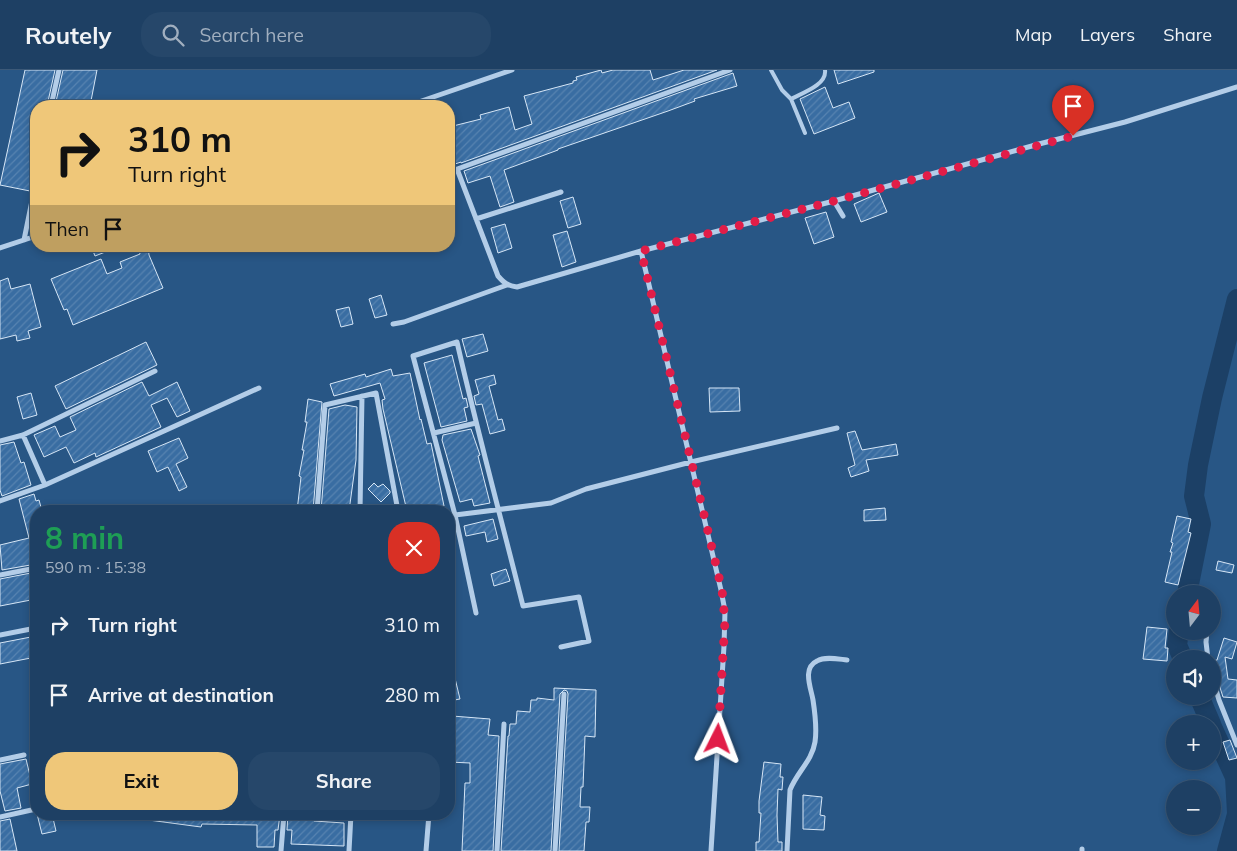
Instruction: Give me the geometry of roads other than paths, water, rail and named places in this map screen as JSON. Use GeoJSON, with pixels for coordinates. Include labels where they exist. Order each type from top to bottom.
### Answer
{"type":"FeatureCollection","features":[{"type":"Feature","properties":{"kind":"street"},"geometry":{"type":"LineString","coordinates":[[52,100],[59,70]]}},
{"type":"Feature","properties":{"kind":"street"},"geometry":{"type":"LineString","coordinates":[[424,100],[512,70]]}},
{"type":"Feature","properties":{"kind":"street"},"geometry":{"type":"LineString","coordinates":[[455,170],[730,70]]}},
{"type":"Feature","properties":{"kind":"street"},"geometry":{"type":"LineString","coordinates":[[458,169],[498,276],[507,285],[517,287],[641,251],[1125,122],[1237,87]]}},
{"type":"Feature","properties":{"kind":"street"},"geometry":{"type":"LineString","coordinates":[[476,218],[561,192]]}},
{"type":"Feature","properties":{"kind":"street"},"geometry":{"type":"LineString","coordinates":[[834,201],[843,216]]}},
{"type":"Feature","properties":{"kind":"street"},"geometry":{"type":"LineString","coordinates":[[24,240],[30,210]]}},
{"type":"Feature","properties":{"kind":"street"},"geometry":{"type":"LineString","coordinates":[[0,248],[30,238]]}},
{"type":"Feature","properties":{"kind":"street"},"geometry":{"type":"LineString","coordinates":[[641,251],[722,590],[725,611],[711,851]]}},
{"type":"Feature","properties":{"kind":"street"},"geometry":{"type":"LineString","coordinates":[[393,324],[404,322],[507,285]]}},
{"type":"Feature","properties":{"kind":"street"},"geometry":{"type":"LineString","coordinates":[[452,505],[413,356],[457,342],[523,606],[579,596],[589,641],[561,647]]}},
{"type":"Feature","properties":{"kind":"street"},"geometry":{"type":"LineString","coordinates":[[0,442],[23,434],[155,371]]}},
{"type":"Feature","properties":{"kind":"street"},"geometry":{"type":"LineString","coordinates":[[0,501],[45,485],[259,388]]}},
{"type":"Feature","properties":{"kind":"street"},"geometry":{"type":"LineString","coordinates":[[317,505],[325,405],[376,393],[397,505]]}},
{"type":"Feature","properties":{"kind":"street"},"geometry":{"type":"LineString","coordinates":[[360,505],[362,396]]}},
{"type":"Feature","properties":{"kind":"street"},"geometry":{"type":"LineString","coordinates":[[434,433],[476,423]]}},
{"type":"Feature","properties":{"kind":"street"},"geometry":{"type":"LineString","coordinates":[[455,515],[498,508],[551,503],[586,489],[837,428]]}},
{"type":"Feature","properties":{"kind":"street"},"geometry":{"type":"LineString","coordinates":[[23,434],[45,485]]}},
{"type":"Feature","properties":{"kind":"street"},"geometry":{"type":"LineString","coordinates":[[455,519],[476,613]]}},
{"type":"Feature","properties":{"kind":"street"},"geometry":{"type":"LineString","coordinates":[[0,575],[30,569]]}},
{"type":"Feature","properties":{"kind":"street"},"geometry":{"type":"LineString","coordinates":[[0,635],[30,629]]}},
{"type":"Feature","properties":{"kind":"street"},"geometry":{"type":"LineString","coordinates":[[786,851],[790,790],[793,781],[810,760],[815,742],[816,726],[809,684],[810,669],[815,661],[822,659],[847,660]]}},
{"type":"Feature","properties":{"kind":"street"},"geometry":{"type":"LineString","coordinates":[[556,851],[564,694]]}},
{"type":"Feature","properties":{"kind":"street"},"geometry":{"type":"LineString","coordinates":[[1221,705],[1237,745]]}},
{"type":"Feature","properties":{"kind":"street"},"geometry":{"type":"LineString","coordinates":[[497,851],[504,724]]}},
{"type":"Feature","properties":{"kind":"street"},"geometry":{"type":"LineString","coordinates":[[0,760],[24,755]]}},
{"type":"Feature","properties":{"kind":"street"},"geometry":{"type":"LineString","coordinates":[[0,817],[30,810]]}},
{"type":"Feature","properties":{"kind":"street"},"geometry":{"type":"LineString","coordinates":[[281,851],[284,820]]}},
{"type":"Feature","properties":{"kind":"street"},"geometry":{"type":"LineString","coordinates":[[348,851],[351,820]]}},
{"type":"Feature","properties":{"kind":"street"},"geometry":{"type":"LineString","coordinates":[[426,851],[429,820]]}},
{"type":"Feature","properties":{"kind":"lane"},"geometry":{"type":"LineString","coordinates":[[771,70],[782,90],[791,99],[805,133]]}},
{"type":"Feature","properties":{"kind":"lane"},"geometry":{"type":"LineString","coordinates":[[791,99],[822,81],[826,75],[825,70]]}},
{"type":"Feature","properties":{"kind":"waterway"},"geometry":{"type":"LineString","coordinates":[[1189,585],[1201,524],[1194,496],[1198,465],[1212,398],[1237,299]]}},
{"type":"Feature","properties":{"kind":"waterway"},"geometry":{"type":"LineString","coordinates":[[1178,640],[1179,650]]}},
{"type":"Feature","properties":{"kind":"waterway"},"geometry":{"type":"LineString","coordinates":[[1203,705],[1207,715]]}},
{"type":"Feature","properties":{"kind":"waterway"},"geometry":{"type":"LineString","coordinates":[[1221,747],[1235,777],[1237,813]]}},
{"type":"Feature","properties":{"kind":"waterway"},"geometry":{"type":"LineString","coordinates":[[1227,851],[1237,814]]}}]}
